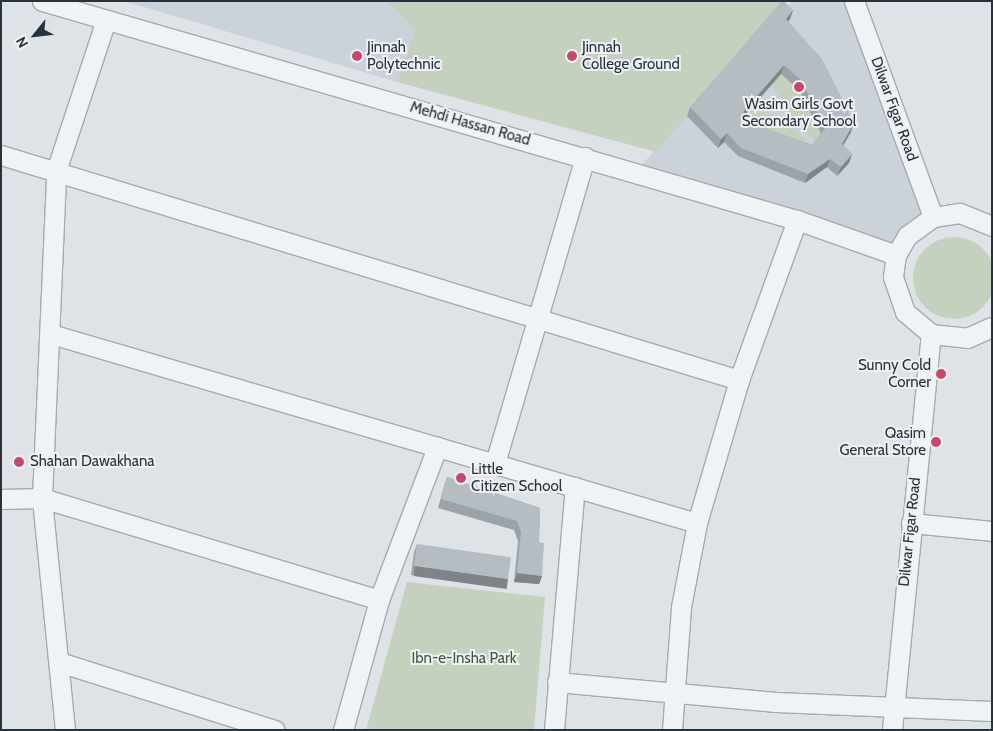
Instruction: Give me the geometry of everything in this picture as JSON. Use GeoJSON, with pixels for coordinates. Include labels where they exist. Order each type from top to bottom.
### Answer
{"type":"FeatureCollection","features":[{"type":"Feature","properties":{"kind":"street","name":"Mehdi Hassan Road"},"geometry":{"type":"LineString","coordinates":[[42,1],[797,220],[896,255]]}},
{"type":"Feature","properties":{"kind":"street","name":"Dilwar Figar Road"},"geometry":{"type":"LineString","coordinates":[[854,1],[933,217]]}},
{"type":"Feature","properties":{"kind":"street"},"geometry":{"type":"LineString","coordinates":[[65,730],[42,498],[51,334],[56,171],[106,20]]}},
{"type":"Feature","properties":{"kind":"street"},"geometry":{"type":"LineString","coordinates":[[1,155],[540,317],[739,380]]}},
{"type":"Feature","properties":{"kind":"street"},"geometry":{"type":"LineString","coordinates":[[495,463],[540,317],[585,157]]}},
{"type":"Feature","properties":{"kind":"street"},"geometry":{"type":"LineString","coordinates":[[992,226],[959,213],[933,217],[907,236],[896,255],[895,292],[904,312],[931,334],[967,338],[992,327]]}},
{"type":"Feature","properties":{"kind":"street"},"geometry":{"type":"LineString","coordinates":[[672,730],[682,607],[697,523],[739,380],[797,220]]}},
{"type":"Feature","properties":{"kind":"street"},"geometry":{"type":"LineString","coordinates":[[51,334],[697,523]]}},
{"type":"Feature","properties":{"kind":"street","name":"Dilwar Figar Road"},"geometry":{"type":"LineString","coordinates":[[892,730],[892,706],[931,334]]}},
{"type":"Feature","properties":{"kind":"street"},"geometry":{"type":"LineString","coordinates":[[343,730],[379,600],[438,447]]}},
{"type":"Feature","properties":{"kind":"street"},"geometry":{"type":"LineString","coordinates":[[554,730],[575,486]]}},
{"type":"Feature","properties":{"kind":"street"},"geometry":{"type":"LineString","coordinates":[[1,500],[42,498],[379,600]]}},
{"type":"Feature","properties":{"kind":"street"},"geometry":{"type":"LineString","coordinates":[[911,523],[992,531]]}},
{"type":"Feature","properties":{"kind":"street"},"geometry":{"type":"LineString","coordinates":[[59,662],[275,730]]}},
{"type":"Feature","properties":{"kind":"street"},"geometry":{"type":"LineString","coordinates":[[557,682],[776,702],[992,711]]}},
{"type":"Feature","properties":{"kind":"shaded area","name":"Jinnah Polytechnic"},"geometry":{"type":"Polygon","coordinates":[[[124,1],[386,1],[415,30],[397,82],[124,1]]]}},
{"type":"Feature","properties":{"kind":"shaded area","name":"Wasim Girls Govt Secondary School"},"geometry":{"type":"Polygon","coordinates":[[[792,1],[854,1],[933,217],[896,255],[635,172],[792,1]]]}},
{"type":"Feature","properties":{"kind":"green space","name":"Jinnah College Ground"},"geometry":{"type":"Polygon","coordinates":[[[386,1],[787,1],[656,152],[397,82],[415,30],[386,1]]]}},
{"type":"Feature","properties":{"kind":"green space"},"geometry":{"type":"Polygon","coordinates":[[[781,74],[799,90],[822,137],[817,143],[789,113],[772,84],[781,74]]]}},
{"type":"Feature","properties":{"kind":"green space"},"geometry":{"type":"Polygon","coordinates":[[[752,107],[785,120],[813,148],[740,121],[752,107]]]}},
{"type":"Feature","properties":{"kind":"green space"},"geometry":{"type":"Polygon","coordinates":[[[954,237],[970,240],[983,249],[992,262],[995,278],[992,294],[983,307],[970,316],[954,319],[938,316],[925,307],[916,294],[913,278],[916,262],[925,249],[938,240],[954,237]]]}},
{"type":"Feature","properties":{"kind":"green space","name":"Ibn-e-Insha Park"},"geometry":{"type":"Polygon","coordinates":[[[407,582],[545,597],[534,730],[366,730],[407,582]]]}},
{"type":"Feature","properties":{"kind":"building"},"geometry":{"type":"Polygon","coordinates":[[[784,1],[793,10],[786,19],[822,59],[854,123],[842,144],[852,154],[841,167],[830,159],[808,174],[741,148],[727,133],[721,139],[690,107],[784,1]],[[784,65],[743,112],[761,127],[812,145],[825,129],[802,81],[784,65]]]}},
{"type":"Feature","properties":{"kind":"building"},"geometry":{"type":"Polygon","coordinates":[[[447,477],[540,508],[539,542],[544,543],[542,576],[517,573],[521,532],[517,521],[441,499],[447,477]]]}},
{"type":"Feature","properties":{"kind":"building"},"geometry":{"type":"Polygon","coordinates":[[[417,544],[511,557],[508,579],[414,566],[417,544]]]}},
{"type":"Feature","properties":{"kind":"place","name":"Jinnah Polytechnic"},"geometry":{"type":"Point","coordinates":[357,56]}},
{"type":"Feature","properties":{"kind":"place","name":"Jinnah College Ground"},"geometry":{"type":"Point","coordinates":[572,56]}},
{"type":"Feature","properties":{"kind":"place","name":"Wasim Girls Govt Secondary School"},"geometry":{"type":"Point","coordinates":[799,87]}},
{"type":"Feature","properties":{"kind":"place","name":"Sunny Cold Corner"},"geometry":{"type":"Point","coordinates":[941,374]}},
{"type":"Feature","properties":{"kind":"place","name":"Qasim General Store"},"geometry":{"type":"Point","coordinates":[936,442]}},
{"type":"Feature","properties":{"kind":"place","name":"Shahan Dawakhana"},"geometry":{"type":"Point","coordinates":[19,462]}},
{"type":"Feature","properties":{"kind":"place","name":"Little Citizen School"},"geometry":{"type":"Point","coordinates":[461,478]}}]}
